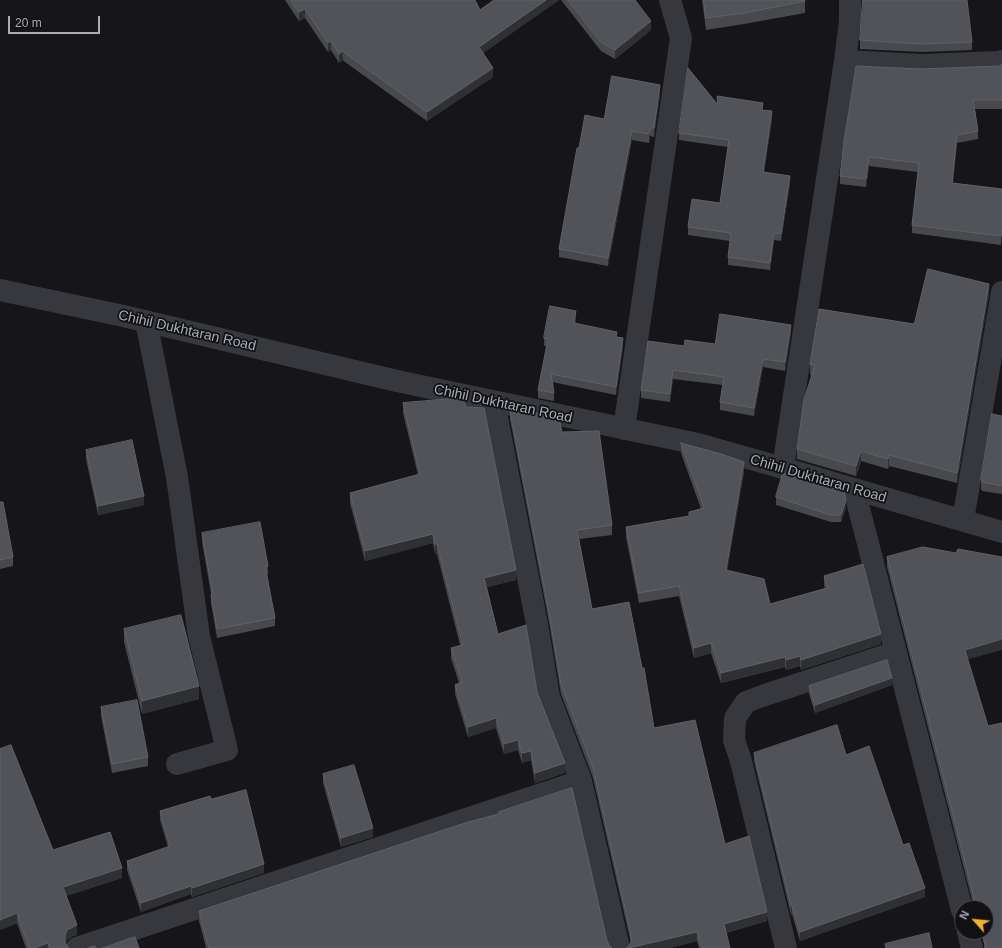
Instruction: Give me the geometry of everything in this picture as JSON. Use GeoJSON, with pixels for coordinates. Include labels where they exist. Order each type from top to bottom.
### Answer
{"type":"FeatureCollection","features":[{"type":"Feature","properties":{"kind":"street"},"geometry":{"type":"LineString","coordinates":[[624,429],[681,38],[670,0]]}},
{"type":"Feature","properties":{"kind":"street"},"geometry":{"type":"LineString","coordinates":[[783,468],[846,61],[850,21],[850,0]]}},
{"type":"Feature","properties":{"kind":"street"},"geometry":{"type":"LineString","coordinates":[[846,61],[922,65],[1002,61]]}},
{"type":"Feature","properties":{"kind":"street","name":"Chihil Dukhtaran Road"},"geometry":{"type":"LineString","coordinates":[[0,290],[112,313],[397,381],[698,444],[1002,532]]}},
{"type":"Feature","properties":{"kind":"street"},"geometry":{"type":"LineString","coordinates":[[963,520],[1002,292]]}},
{"type":"Feature","properties":{"kind":"street"},"geometry":{"type":"LineString","coordinates":[[146,321],[177,477],[199,636],[227,750],[177,764]]}},
{"type":"Feature","properties":{"kind":"street"},"geometry":{"type":"LineString","coordinates":[[494,402],[537,624],[549,697],[581,782],[619,948]]}},
{"type":"Feature","properties":{"kind":"street"},"geometry":{"type":"LineString","coordinates":[[854,489],[959,900]]}},
{"type":"Feature","properties":{"kind":"street"},"geometry":{"type":"LineString","coordinates":[[786,948],[741,761],[734,740],[735,718],[746,702],[896,652]]}},
{"type":"Feature","properties":{"kind":"street"},"geometry":{"type":"LineString","coordinates":[[77,948],[581,782]]}},
{"type":"Feature","properties":{"kind":"building"},"geometry":{"type":"Polygon","coordinates":[[[291,0],[475,0],[480,10],[494,0],[546,0],[479,47],[493,68],[427,112],[343,51],[339,54],[331,41],[328,43],[305,9],[299,12],[291,0]]]}},
{"type":"Feature","properties":{"kind":"building"},"geometry":{"type":"Polygon","coordinates":[[[568,0],[635,0],[651,21],[615,50],[601,42],[568,0]]]}},
{"type":"Feature","properties":{"kind":"building"},"geometry":{"type":"Polygon","coordinates":[[[704,0],[805,1],[744,13],[706,18],[704,0]]]}},
{"type":"Feature","properties":{"kind":"building"},"geometry":{"type":"Polygon","coordinates":[[[863,0],[967,0],[972,42],[922,44],[860,40],[863,0]]]}},
{"type":"Feature","properties":{"kind":"building"},"geometry":{"type":"Polygon","coordinates":[[[1002,65],[1002,100],[973,100],[978,131],[957,135],[952,183],[1002,189],[1001,236],[912,225],[919,163],[869,157],[866,179],[840,176],[856,66],[921,69],[1002,65]]]}},
{"type":"Feature","properties":{"kind":"building"},"geometry":{"type":"Polygon","coordinates":[[[688,68],[718,105],[717,96],[763,103],[762,110],[772,111],[763,172],[790,176],[781,234],[774,233],[770,263],[728,257],[731,233],[688,227],[692,199],[720,203],[729,140],[679,133],[688,68]]]}},
{"type":"Feature","properties":{"kind":"building"},"geometry":{"type":"Polygon","coordinates":[[[612,76],[660,85],[654,128],[650,128],[649,134],[632,131],[608,258],[559,249],[577,148],[579,148],[585,115],[604,119],[612,76]]]}},
{"type":"Feature","properties":{"kind":"building"},"geometry":{"type":"Polygon","coordinates":[[[928,269],[989,284],[957,473],[889,455],[888,459],[861,451],[856,466],[797,449],[804,400],[815,365],[810,364],[819,309],[914,324],[928,269]]]}},
{"type":"Feature","properties":{"kind":"building"},"geometry":{"type":"Polygon","coordinates":[[[550,306],[576,311],[574,323],[617,332],[616,337],[623,338],[616,387],[551,374],[554,393],[538,390],[548,339],[544,338],[550,306]]]}},
{"type":"Feature","properties":{"kind":"building"},"geometry":{"type":"Polygon","coordinates":[[[720,314],[791,325],[785,362],[763,359],[754,408],[720,402],[724,377],[673,370],[670,394],[641,390],[648,341],[684,346],[685,340],[715,344],[720,314]]]}},
{"type":"Feature","properties":{"kind":"building"},"geometry":{"type":"Polygon","coordinates":[[[463,398],[466,407],[484,408],[516,570],[484,578],[498,634],[526,625],[537,692],[565,763],[535,773],[531,751],[522,753],[518,740],[504,744],[496,718],[468,727],[455,685],[462,682],[451,648],[463,645],[437,544],[435,544],[433,534],[365,551],[350,493],[420,474],[403,403],[463,398]]]}},
{"type":"Feature","properties":{"kind":"building"},"geometry":{"type":"Polygon","coordinates":[[[510,409],[519,409],[559,418],[562,432],[599,431],[612,525],[577,530],[592,609],[629,602],[642,668],[644,668],[654,728],[695,720],[725,844],[749,836],[767,912],[724,924],[730,948],[702,948],[697,932],[626,948],[631,942],[631,935],[593,768],[561,684],[549,612],[510,409]]]}},
{"type":"Feature","properties":{"kind":"building"},"geometry":{"type":"Polygon","coordinates":[[[992,414],[1002,416],[1002,486],[982,482],[983,481],[981,480],[992,414]]]}},
{"type":"Feature","properties":{"kind":"building"},"geometry":{"type":"Polygon","coordinates":[[[132,440],[144,496],[98,506],[86,450],[132,440]]]}},
{"type":"Feature","properties":{"kind":"building"},"geometry":{"type":"Polygon","coordinates":[[[681,443],[744,462],[726,570],[764,579],[770,604],[828,588],[824,576],[863,564],[881,634],[801,660],[800,656],[786,660],[785,657],[721,673],[711,643],[694,648],[679,586],[639,593],[626,527],[689,516],[689,512],[704,508],[681,443]]]}},
{"type":"Feature","properties":{"kind":"building"},"geometry":{"type":"Polygon","coordinates":[[[783,473],[844,491],[846,500],[841,515],[831,515],[776,497],[783,473]]]}},
{"type":"Feature","properties":{"kind":"building"},"geometry":{"type":"Polygon","coordinates":[[[0,502],[3,502],[13,557],[0,560],[0,502]]]}},
{"type":"Feature","properties":{"kind":"building"},"geometry":{"type":"Polygon","coordinates":[[[260,522],[268,566],[265,566],[275,618],[217,629],[211,595],[213,594],[202,533],[260,522]]]}},
{"type":"Feature","properties":{"kind":"building"},"geometry":{"type":"Polygon","coordinates":[[[923,547],[956,553],[958,549],[1002,557],[1002,639],[965,650],[988,726],[1002,723],[1002,948],[986,948],[984,940],[994,940],[994,900],[974,900],[887,557],[923,547]]]}},
{"type":"Feature","properties":{"kind":"building"},"geometry":{"type":"Polygon","coordinates":[[[181,615],[199,686],[142,701],[124,629],[181,615]]]}},
{"type":"Feature","properties":{"kind":"building"},"geometry":{"type":"Polygon","coordinates":[[[887,660],[892,678],[815,705],[809,686],[887,660]]]}},
{"type":"Feature","properties":{"kind":"building"},"geometry":{"type":"Polygon","coordinates":[[[137,700],[148,757],[112,764],[101,707],[137,700]]]}},
{"type":"Feature","properties":{"kind":"building"},"geometry":{"type":"Polygon","coordinates":[[[837,725],[846,755],[869,746],[903,845],[909,843],[925,888],[800,932],[791,906],[754,753],[837,725]]]}},
{"type":"Feature","properties":{"kind":"building"},"geometry":{"type":"Polygon","coordinates":[[[11,745],[53,850],[110,832],[122,868],[63,887],[77,925],[67,930],[65,943],[69,948],[50,948],[48,943],[34,948],[29,948],[17,913],[0,920],[0,749],[11,745]]]}},
{"type":"Feature","properties":{"kind":"building"},"geometry":{"type":"Polygon","coordinates":[[[354,765],[373,828],[341,838],[323,774],[354,765]]]}},
{"type":"Feature","properties":{"kind":"building"},"geometry":{"type":"Polygon","coordinates":[[[572,788],[607,941],[612,948],[209,948],[199,911],[468,822],[499,814],[499,812],[572,788]]]}},
{"type":"Feature","properties":{"kind":"building"},"geometry":{"type":"Polygon","coordinates":[[[246,790],[264,864],[141,903],[127,861],[170,846],[160,811],[210,796],[211,799],[246,790]]]}},
{"type":"Feature","properties":{"kind":"building"},"geometry":{"type":"Polygon","coordinates":[[[929,933],[932,948],[886,948],[885,944],[929,933]]]}},
{"type":"Feature","properties":{"kind":"building"},"geometry":{"type":"Polygon","coordinates":[[[135,937],[139,948],[103,948],[135,937]]]}}]}
